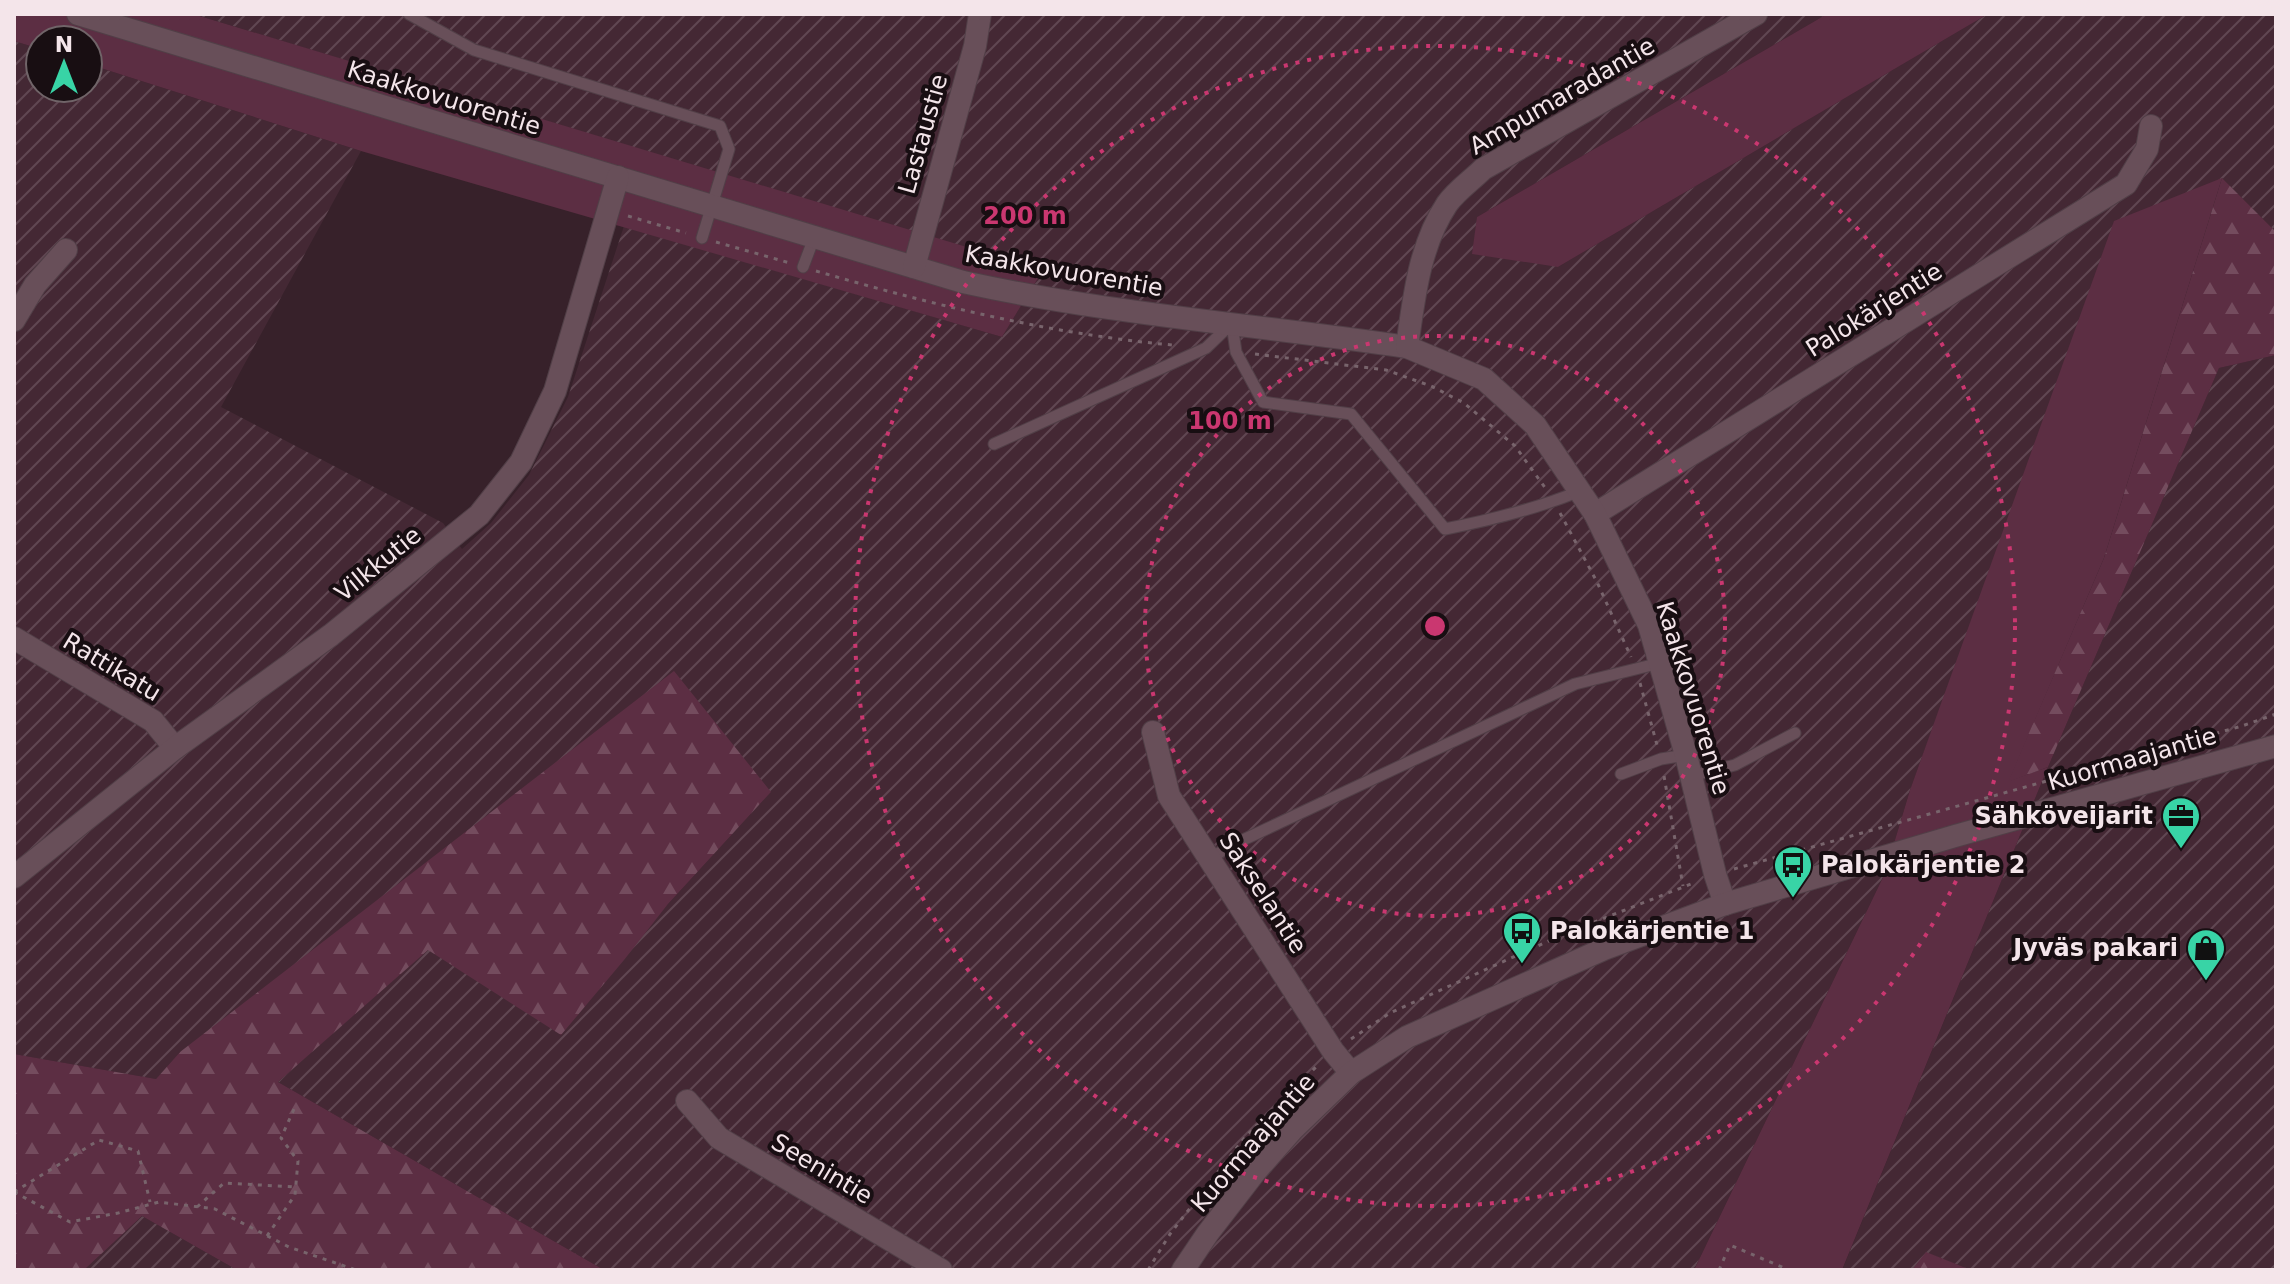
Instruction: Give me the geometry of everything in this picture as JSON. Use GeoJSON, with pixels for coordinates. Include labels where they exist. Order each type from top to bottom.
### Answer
{"type":"FeatureCollection","features":[{"type":"Feature","properties":{"kind":"street","name":"Kaakkovuorentie"},"geometry":{"type":"LineString","coordinates":[[78,14],[963,282],[1011,293],[1407,347],[1484,379],[1535,425],[1580,491],[1595,514],[1649,625],[1725,904]]}},
{"type":"Feature","properties":{"kind":"street","name":"Lastaustie"},"geometry":{"type":"LineString","coordinates":[[914,267],[975,46],[980,14]]}},
{"type":"Feature","properties":{"kind":"street","name":"Ampumaradantie"},"geometry":{"type":"LineString","coordinates":[[1407,347],[1415,288],[1425,249],[1448,203],[1483,169],[1756,14]]}},
{"type":"Feature","properties":{"kind":"street","name":"Palokärjentie"},"geometry":{"type":"LineString","coordinates":[[1595,514],[2126,184],[2147,149],[2151,126]]}},
{"type":"Feature","properties":{"kind":"street","name":"Vilkkutie"},"geometry":{"type":"LineString","coordinates":[[14,877],[175,748],[331,635],[479,515],[521,462],[555,391],[618,177]]}},
{"type":"Feature","properties":{"kind":"street"},"geometry":{"type":"LineString","coordinates":[[14,320],[35,285],[66,250]]}},
{"type":"Feature","properties":{"kind":"street","name":"Rattikatu"},"geometry":{"type":"LineString","coordinates":[[14,638],[153,721],[175,748]]}},
{"type":"Feature","properties":{"kind":"street","name":"Sakselantie"},"geometry":{"type":"LineString","coordinates":[[1153,732],[1169,796],[1333,1051],[1351,1073]]}},
{"type":"Feature","properties":{"kind":"street","name":"Kuormaajantie"},"geometry":{"type":"LineString","coordinates":[[1183,1270],[1255,1172],[1293,1129],[1351,1073],[1407,1037],[1496,995],[1640,935],[1725,904],[1984,827],[2276,746]]}},
{"type":"Feature","properties":{"kind":"street","name":"Seenintie"},"geometry":{"type":"LineString","coordinates":[[687,1101],[719,1138],[941,1270]]}},
{"type":"Feature","properties":{"kind":"lane"},"geometry":{"type":"LineString","coordinates":[[409,14],[474,50],[720,126],[729,149],[702,238]]}},
{"type":"Feature","properties":{"kind":"lane"},"geometry":{"type":"LineString","coordinates":[[803,267],[814,238]]}},
{"type":"Feature","properties":{"kind":"lane"},"geometry":{"type":"LineString","coordinates":[[994,444],[1206,348],[1231,323]]}},
{"type":"Feature","properties":{"kind":"lane"},"geometry":{"type":"LineString","coordinates":[[1231,323],[1236,352],[1263,402],[1351,414],[1445,529],[1498,518],[1580,491]]}},
{"type":"Feature","properties":{"kind":"lane"},"geometry":{"type":"LineString","coordinates":[[1210,859],[1228,847],[1575,684],[1660,663]]}},
{"type":"Feature","properties":{"kind":"lane"},"geometry":{"type":"LineString","coordinates":[[1621,774],[1661,759],[1689,766],[1735,765],[1795,733]]}},
{"type":"Feature","properties":{"kind":"path"},"geometry":{"type":"LineString","coordinates":[[608,211],[913,299],[1043,328],[1206,348]]}},
{"type":"Feature","properties":{"kind":"path"},"geometry":{"type":"LineString","coordinates":[[1236,352],[1386,370],[1431,386],[1464,403],[1515,446],[1554,502],[1597,582],[1636,668],[1661,759],[1683,886]]}},
{"type":"Feature","properties":{"kind":"path"},"geometry":{"type":"LineString","coordinates":[[267,1236],[295,1195],[298,1161],[281,1138],[295,1107]]}},
{"type":"Feature","properties":{"kind":"path"},"geometry":{"type":"LineString","coordinates":[[14,1192],[99,1140],[138,1151],[150,1204]]}},
{"type":"Feature","properties":{"kind":"path"},"geometry":{"type":"LineString","coordinates":[[197,1207],[224,1183],[296,1187]]}},
{"type":"Feature","properties":{"kind":"path"},"geometry":{"type":"LineString","coordinates":[[14,1192],[70,1222],[159,1202],[215,1209],[289,1247],[356,1270]]}},
{"type":"Feature","properties":{"kind":"path"},"geometry":{"type":"LineString","coordinates":[[1719,1270],[1730,1245],[1789,1270]]}},
{"type":"Feature","properties":{"kind":"shaded area"},"geometry":{"type":"Polygon","coordinates":[[[193,14],[1827,14],[1477,217],[1558,267],[1988,14],[2276,14],[2276,232],[2222,178],[1933,727],[1885,873],[1694,1270],[604,1270],[278,1082],[428,949],[561,1034],[668,904],[771,792],[180,1052],[156,1079],[14,1054],[14,41],[24,44],[24,104],[104,104],[104,69],[361,151],[221,407],[443,523],[462,549],[491,523],[529,475],[568,397],[624,226],[1002,337],[1042,271],[193,14]]]}},
{"type":"Feature","properties":{"kind":"shaded area"},"geometry":{"type":"Polygon","coordinates":[[[2276,355],[2276,1270],[1971,1270],[1927,1253],[1912,1270],[1843,1268],[2048,767],[2219,368],[2276,355]]]}},
{"type":"Feature","properties":{"kind":"shaded area"},"geometry":{"type":"Polygon","coordinates":[[[142,1216],[237,1270],[84,1270],[142,1216]]]}},
{"type":"Feature","properties":{"kind":"green space"},"geometry":{"type":"Polygon","coordinates":[[[14,14],[193,14],[1043,270],[1002,337],[361,151],[104,69],[104,24],[24,24],[24,44],[14,41],[14,14]]]}},
{"type":"Feature","properties":{"kind":"green space"},"geometry":{"type":"Polygon","coordinates":[[[1827,14],[1988,14],[1558,267],[1472,254],[1477,217],[1827,14]]]}},
{"type":"Feature","properties":{"kind":"green space"},"geometry":{"type":"Polygon","coordinates":[[[2222,178],[2104,558],[2009,781],[2048,767],[1842,1270],[1694,1270],[1885,873],[1910,790],[2114,221],[2222,178]]]}},
{"type":"Feature","properties":{"kind":"green space"},"geometry":{"type":"Polygon","coordinates":[[[2222,178],[2276,232],[2276,355],[2219,368],[2048,767],[2008,782],[2104,558],[2222,178]]]}},
{"type":"Feature","properties":{"kind":"green space"},"geometry":{"type":"Polygon","coordinates":[[[674,671],[771,792],[668,904],[561,1035],[428,950],[278,1082],[604,1270],[237,1270],[142,1216],[84,1270],[14,1270],[14,1054],[156,1079],[180,1052],[674,671]]]}},
{"type":"Feature","properties":{"kind":"green space"},"geometry":{"type":"Polygon","coordinates":[[[1926,1252],[1971,1270],[1912,1270],[1926,1252]]]}},
{"type":"Feature","properties":{"kind":"place","name":"Sähköveijarit"},"geometry":{"type":"Point","coordinates":[2181,850]}},
{"type":"Feature","properties":{"kind":"place","name":"Palokärjentie 2"},"geometry":{"type":"Point","coordinates":[1793,899]}},
{"type":"Feature","properties":{"kind":"place","name":"Palokärjentie 1"},"geometry":{"type":"Point","coordinates":[1522,965]}},
{"type":"Feature","properties":{"kind":"place","name":"Jyväs pakari"},"geometry":{"type":"Point","coordinates":[2206,982]}}]}
